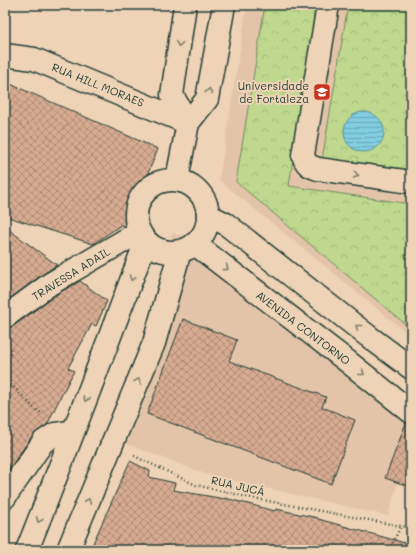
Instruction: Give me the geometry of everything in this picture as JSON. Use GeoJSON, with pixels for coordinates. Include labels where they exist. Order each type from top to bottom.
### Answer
{"type":"FeatureCollection","features":[{"type":"Feature","properties":{"kind":"street"},"geometry":{"type":"LineString","coordinates":[[176,179],[188,123],[207,99],[224,5]]}},
{"type":"Feature","properties":{"kind":"street"},"geometry":{"type":"LineString","coordinates":[[328,5],[303,155],[305,162],[310,167],[318,169],[411,182]]}},
{"type":"Feature","properties":{"kind":"street"},"geometry":{"type":"LineString","coordinates":[[180,6],[172,95],[188,123]]}},
{"type":"Feature","properties":{"kind":"street","name":"RUA HILL MORAES"},"geometry":{"type":"LineString","coordinates":[[5,56],[34,59],[188,123]]}},
{"type":"Feature","properties":{"kind":"street"},"geometry":{"type":"LineString","coordinates":[[68,550],[154,343],[187,248],[205,231],[208,215],[205,199],[194,186],[176,179],[163,180],[148,187],[138,200],[135,216],[142,237],[149,245],[164,252],[187,248]]}},
{"type":"Feature","properties":{"kind":"street"},"geometry":{"type":"LineString","coordinates":[[208,215],[226,224],[411,368]]}},
{"type":"Feature","properties":{"kind":"street"},"geometry":{"type":"LineString","coordinates":[[27,550],[111,334],[142,237]]}},
{"type":"Feature","properties":{"kind":"street","name":"TRAVESSA ADAIL"},"geometry":{"type":"LineString","coordinates":[[5,317],[50,284],[142,237]]}},
{"type":"Feature","properties":{"kind":"street","name":"AVENIDA CONTORNO"},"geometry":{"type":"LineString","coordinates":[[187,248],[347,361],[411,412]]}},
{"type":"Feature","properties":{"kind":"street"},"geometry":{"type":"LineString","coordinates":[[5,498],[43,442],[55,434],[70,432]]}},
{"type":"Feature","properties":{"kind":"path"},"geometry":{"type":"LineString","coordinates":[[5,379],[34,408],[70,432]]}},
{"type":"Feature","properties":{"kind":"path","name":"RUA JUCÁ"},"geometry":{"type":"LineString","coordinates":[[112,446],[196,485],[247,497],[411,528]]}},
{"type":"Feature","properties":{"kind":"path"},"geometry":{"type":"LineString","coordinates":[[389,550],[401,526]]}},
{"type":"Feature","properties":{"kind":"shaded area","name":"Universidade de Fortaleza"},"geometry":{"type":"Polygon","coordinates":[[[247,5],[411,5],[411,336],[219,180],[247,5]]]}},
{"type":"Feature","properties":{"kind":"shaded area"},"geometry":{"type":"Polygon","coordinates":[[[172,233],[213,245],[411,399],[411,438],[388,516],[208,475],[114,439],[146,366],[172,233]]]}},
{"type":"Feature","properties":{"kind":"green space"},"geometry":{"type":"Polygon","coordinates":[[[265,5],[316,5],[289,186],[411,204],[411,329],[236,182],[265,5]]]}},
{"type":"Feature","properties":{"kind":"green space"},"geometry":{"type":"Polygon","coordinates":[[[348,5],[411,5],[411,173],[322,160],[348,5]]]}},
{"type":"Feature","properties":{"kind":"water"},"geometry":{"type":"Polygon","coordinates":[[[368,112],[375,115],[381,121],[384,132],[383,140],[375,149],[368,152],[360,152],[353,149],[345,140],[344,128],[347,121],[356,113],[368,112]]]}},
{"type":"Feature","properties":{"kind":"building"},"geometry":{"type":"Polygon","coordinates":[[[8,83],[158,149],[125,226],[121,225],[93,244],[5,216],[5,98],[8,83]]]}},
{"type":"Feature","properties":{"kind":"building"},"geometry":{"type":"Polygon","coordinates":[[[5,227],[57,265],[5,302],[5,227]]]}},
{"type":"Feature","properties":{"kind":"building"},"geometry":{"type":"Polygon","coordinates":[[[80,281],[107,301],[96,326],[92,324],[68,368],[74,371],[47,425],[33,435],[5,475],[5,329],[12,327],[57,294],[80,281]]]}},
{"type":"Feature","properties":{"kind":"building"},"geometry":{"type":"Polygon","coordinates":[[[183,319],[237,340],[229,361],[326,397],[322,407],[355,420],[331,484],[147,414],[183,319]]]}},
{"type":"Feature","properties":{"kind":"building"},"geometry":{"type":"Polygon","coordinates":[[[406,423],[411,424],[411,487],[385,478],[406,423]]]}},
{"type":"Feature","properties":{"kind":"building"},"geometry":{"type":"Polygon","coordinates":[[[130,461],[150,471],[149,477],[175,483],[173,490],[225,498],[275,511],[276,509],[318,518],[405,543],[404,550],[90,550],[130,461]]]}},
{"type":"Feature","properties":{"kind":"place","name":"Universidade de Fortaleza"},"geometry":{"type":"Point","coordinates":[322,92]}}]}
